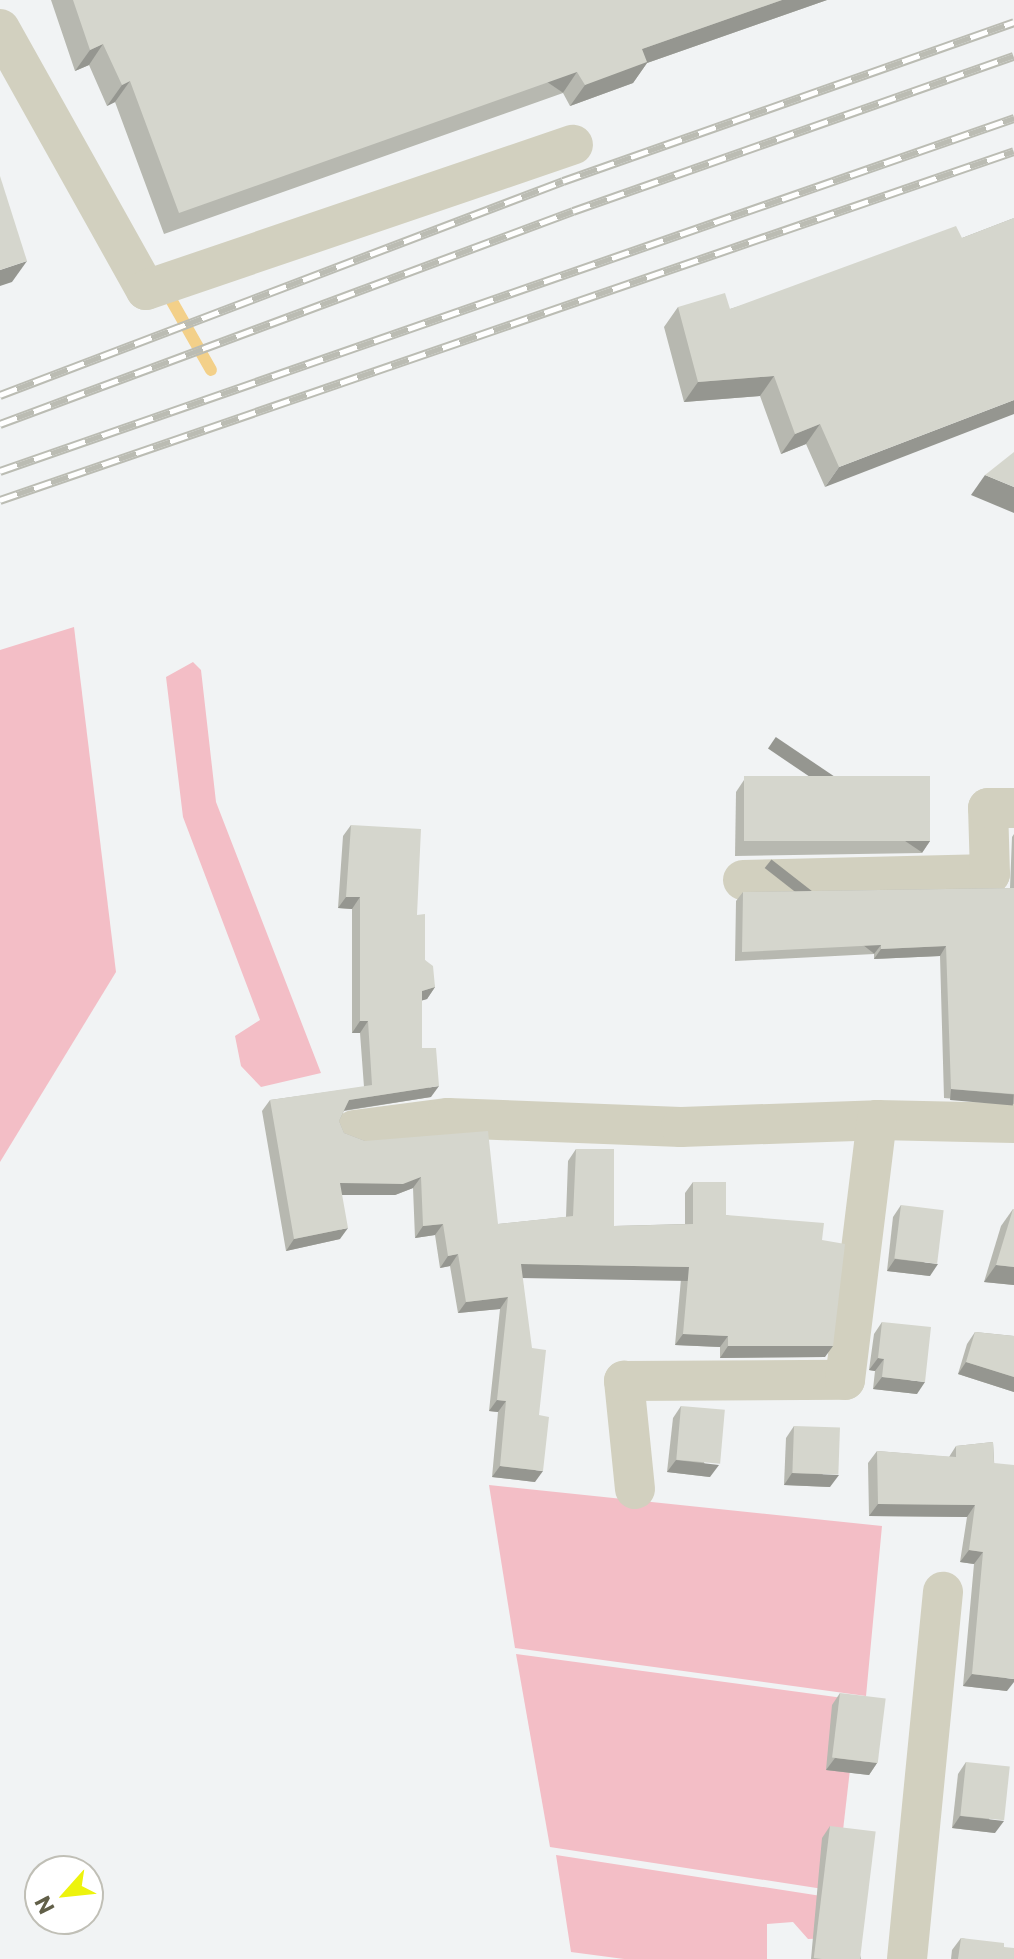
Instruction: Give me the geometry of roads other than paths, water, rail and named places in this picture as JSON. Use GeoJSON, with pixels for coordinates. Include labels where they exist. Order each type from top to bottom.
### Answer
{"type":"FeatureCollection","features":[{"type":"Feature","properties":{"kind":"street"},"geometry":{"type":"LineString","coordinates":[[0,29],[146,290],[573,145]]}},
{"type":"Feature","properties":{"kind":"street"},"geometry":{"type":"LineString","coordinates":[[743,880],[990,874],[988,808],[1014,808]]}},
{"type":"Feature","properties":{"kind":"street"},"geometry":{"type":"LineString","coordinates":[[354,1130],[448,1118],[681,1127],[877,1120],[1014,1123]]}},
{"type":"Feature","properties":{"kind":"street"},"geometry":{"type":"LineString","coordinates":[[635,1489],[624,1381],[845,1380],[877,1120]]}},
{"type":"Feature","properties":{"kind":"street"},"geometry":{"type":"LineString","coordinates":[[907,1959],[943,1592]]}},
{"type":"Feature","properties":{"kind":"waterway"},"geometry":{"type":"LineString","coordinates":[[165,289],[211,370]]}},
{"type":"Feature","properties":{"kind":"railway"},"geometry":{"type":"LineString","coordinates":[[0,395],[563,181],[1014,22]]}},
{"type":"Feature","properties":{"kind":"railway"},"geometry":{"type":"LineString","coordinates":[[0,424],[573,211],[1014,56]]}},
{"type":"Feature","properties":{"kind":"railway"},"geometry":{"type":"LineString","coordinates":[[0,471],[1014,118]]}},
{"type":"Feature","properties":{"kind":"railway"},"geometry":{"type":"LineString","coordinates":[[0,500],[1014,151]]}}]}
